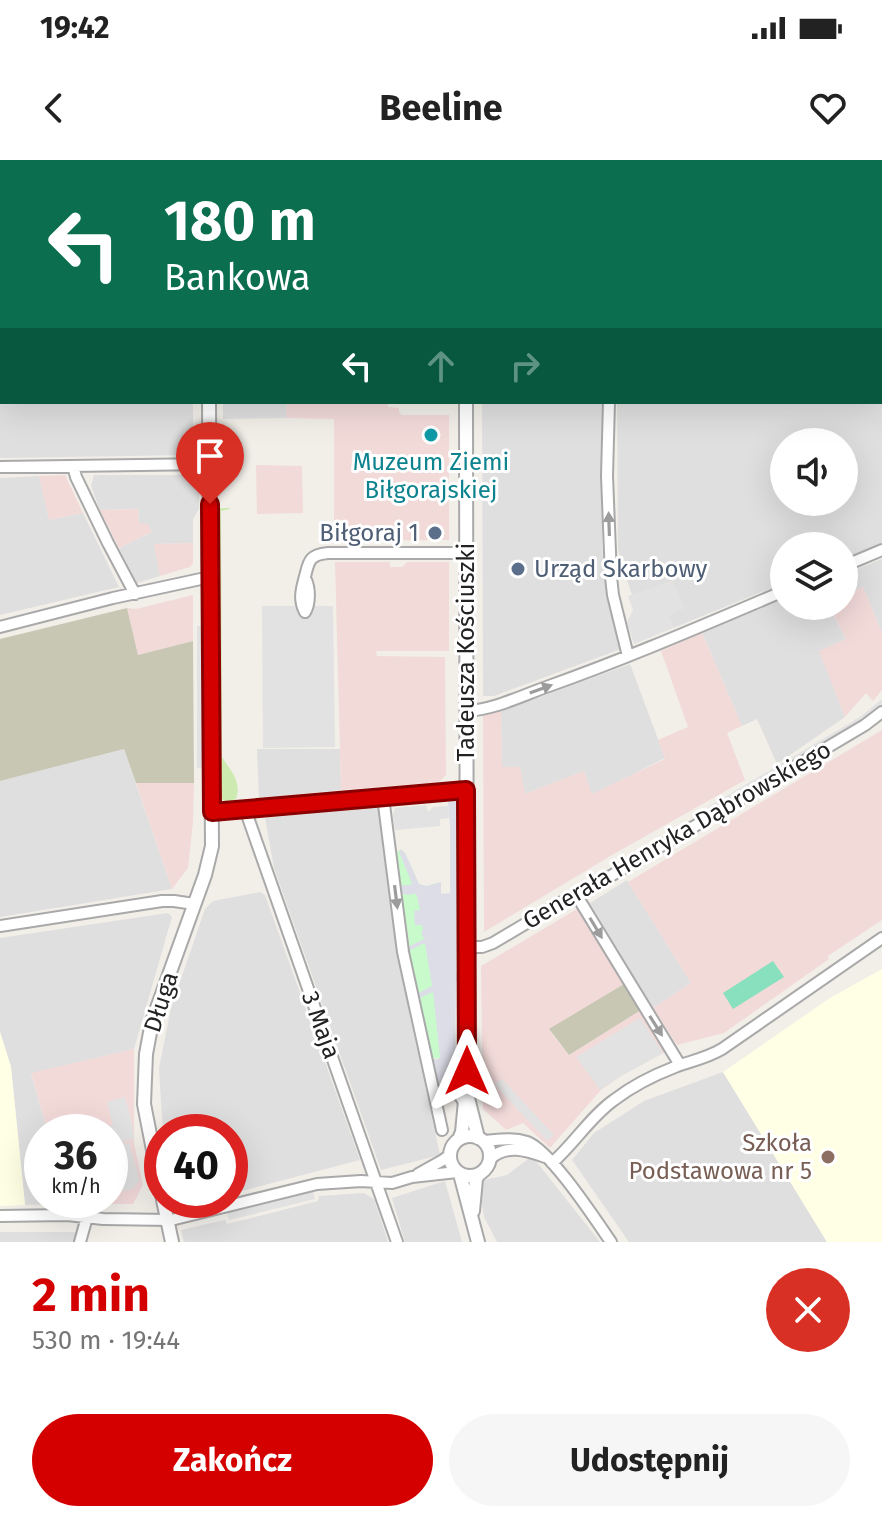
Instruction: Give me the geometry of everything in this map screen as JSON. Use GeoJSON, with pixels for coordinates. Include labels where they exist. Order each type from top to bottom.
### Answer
{"type":"FeatureCollection","features":[{"type":"Feature","properties":{"kind":"street","name":"Długa"},"geometry":{"type":"LineString","coordinates":[[146,1114],[146,1054],[155,1014],[210,856],[209,404]]}},
{"type":"Feature","properties":{"kind":"street","name":"Tadeusza Kościuszki"},"geometry":{"type":"LineString","coordinates":[[459,1139],[465,1098],[467,947],[466,404]]}},
{"type":"Feature","properties":{"kind":"street"},"geometry":{"type":"LineString","coordinates":[[609,404],[607,476],[611,577],[628,656]]}},
{"type":"Feature","properties":{"kind":"street"},"geometry":{"type":"LineString","coordinates":[[0,467],[210,464]]}},
{"type":"Feature","properties":{"kind":"street"},"geometry":{"type":"LineString","coordinates":[[73,466],[95,517],[135,594]]}},
{"type":"Feature","properties":{"kind":"street"},"geometry":{"type":"LineString","coordinates":[[858,560],[882,550]]}},
{"type":"Feature","properties":{"kind":"street"},"geometry":{"type":"LineString","coordinates":[[305,579],[308,563],[324,553],[466,553]]}},
{"type":"Feature","properties":{"kind":"street"},"geometry":{"type":"LineString","coordinates":[[0,627],[210,577]]}},
{"type":"Feature","properties":{"kind":"street"},"geometry":{"type":"LineString","coordinates":[[466,711],[504,702],[628,656],[770,597]]}},
{"type":"Feature","properties":{"kind":"street","name":"Generała Henryka Dąbrowskiego"},"geometry":{"type":"LineString","coordinates":[[467,947],[493,943],[577,896],[882,712]]}},
{"type":"Feature","properties":{"kind":"street"},"geometry":{"type":"LineString","coordinates":[[212,812],[466,790]]}},
{"type":"Feature","properties":{"kind":"street"},"geometry":{"type":"LineString","coordinates":[[383,797],[403,952],[442,1130]]}},
{"type":"Feature","properties":{"kind":"street","name":"3 Maja"},"geometry":{"type":"LineString","coordinates":[[245,809],[397,1242]]}},
{"type":"Feature","properties":{"kind":"street"},"geometry":{"type":"LineString","coordinates":[[577,896],[680,1065]]}},
{"type":"Feature","properties":{"kind":"street"},"geometry":{"type":"LineString","coordinates":[[0,926],[162,901],[194,904]]}},
{"type":"Feature","properties":{"kind":"street"},"geometry":{"type":"LineString","coordinates":[[549,1161],[569,1148],[607,1105],[621,1095],[680,1065],[727,1047],[882,938]]}},
{"type":"Feature","properties":{"kind":"street"},"geometry":{"type":"LineString","coordinates":[[434,1093],[454,1091],[465,1098]]}},
{"type":"Feature","properties":{"kind":"street","name":"Tadeusza Kościuszki"},"geometry":{"type":"LineString","coordinates":[[465,1098],[481,1140]]}},
{"type":"Feature","properties":{"kind":"street"},"geometry":{"type":"LineString","coordinates":[[478,1242],[459,1173],[451,1164],[450,1155],[453,1144],[468,1136],[481,1140],[513,1139],[537,1147],[611,1242]]}},
{"type":"Feature","properties":{"kind":"street"},"geometry":{"type":"LineString","coordinates":[[481,1140],[490,1159]]}},
{"type":"Feature","properties":{"kind":"street"},"geometry":{"type":"LineString","coordinates":[[472,1218],[474,1189],[479,1174],[496,1153],[527,1151],[549,1161]]}},
{"type":"Feature","properties":{"kind":"street"},"geometry":{"type":"LineString","coordinates":[[412,1177],[450,1155]]}},
{"type":"Feature","properties":{"kind":"street"},"geometry":{"type":"LineString","coordinates":[[95,1218],[167,1220],[309,1185],[361,1181],[392,1183],[412,1177],[479,1174]]}},
{"type":"Feature","properties":{"kind":"street"},"geometry":{"type":"LineString","coordinates":[[0,1216],[24,1216]]}},
{"type":"Feature","properties":{"kind":"street"},"geometry":{"type":"LineString","coordinates":[[80,1242],[87,1218]]}},
{"type":"Feature","properties":{"kind":"street","name":"Długa"},"geometry":{"type":"LineString","coordinates":[[167,1220],[172,1242]]}},
{"type":"Feature","properties":{"kind":"shaded area"},"geometry":{"type":"Polygon","coordinates":[[[0,404],[193,404],[193,452],[189,455],[0,458],[0,404]]]}},
{"type":"Feature","properties":{"kind":"shaded area"},"geometry":{"type":"Polygon","coordinates":[[[223,404],[288,404],[287,418],[223,419],[223,404]]]}},
{"type":"Feature","properties":{"kind":"shaded area"},"geometry":{"type":"Polygon","coordinates":[[[288,404],[388,404],[388,407],[399,408],[402,415],[449,415],[449,540],[334,541],[334,419],[287,418],[288,404]]]}},
{"type":"Feature","properties":{"kind":"shaded area"},"geometry":{"type":"Polygon","coordinates":[[[482,404],[604,404],[602,545],[606,589],[621,649],[494,696],[483,696],[482,404]]]}},
{"type":"Feature","properties":{"kind":"shaded area"},"geometry":{"type":"Polygon","coordinates":[[[617,404],[882,404],[882,544],[858,553],[858,532],[770,532],[770,589],[673,628],[669,616],[673,581],[632,595],[622,571],[618,548],[617,404]]]}},
{"type":"Feature","properties":{"kind":"shaded area"},"geometry":{"type":"Polygon","coordinates":[[[256,465],[302,466],[303,513],[257,514],[256,465]]]}},
{"type":"Feature","properties":{"kind":"shaded area"},"geometry":{"type":"Polygon","coordinates":[[[65,475],[83,513],[49,520],[39,476],[65,475]]]}},
{"type":"Feature","properties":{"kind":"shaded area"},"geometry":{"type":"Polygon","coordinates":[[[94,475],[199,475],[199,509],[193,519],[193,543],[155,544],[160,576],[137,583],[119,548],[152,532],[148,525],[139,524],[138,509],[100,510],[91,486],[94,475]]]}},
{"type":"Feature","properties":{"kind":"shaded area"},"geometry":{"type":"Polygon","coordinates":[[[39,476],[49,520],[83,513],[119,587],[0,615],[0,478],[39,476]]]}},
{"type":"Feature","properties":{"kind":"shaded area"},"geometry":{"type":"Polygon","coordinates":[[[138,509],[139,523],[148,524],[152,532],[119,548],[100,510],[138,509]]]}},
{"type":"Feature","properties":{"kind":"shaded area"},"geometry":{"type":"Polygon","coordinates":[[[193,543],[193,563],[190,567],[160,576],[154,544],[193,543]]]}},
{"type":"Feature","properties":{"kind":"shaded area"},"geometry":{"type":"Polygon","coordinates":[[[882,559],[882,633],[863,587],[858,589],[858,568],[882,559]]]}},
{"type":"Feature","properties":{"kind":"shaded area"},"geometry":{"type":"Polygon","coordinates":[[[335,562],[390,562],[390,567],[402,567],[407,562],[449,562],[449,651],[376,651],[377,656],[445,657],[446,775],[439,782],[341,790],[335,562]]]}},
{"type":"Feature","properties":{"kind":"shaded area"},"geometry":{"type":"Polygon","coordinates":[[[673,581],[685,608],[669,616],[673,628],[634,644],[627,622],[633,610],[628,596],[673,581]]]}},
{"type":"Feature","properties":{"kind":"shaded area"},"geometry":{"type":"Polygon","coordinates":[[[863,587],[882,633],[882,690],[873,701],[866,693],[845,717],[819,651],[846,639],[836,620],[858,620],[858,589],[863,587]]]}},
{"type":"Feature","properties":{"kind":"shaded area"},"geometry":{"type":"Polygon","coordinates":[[[193,595],[193,641],[138,655],[127,608],[136,609],[193,595]]]}},
{"type":"Feature","properties":{"kind":"shaded area"},"geometry":{"type":"Polygon","coordinates":[[[770,605],[770,620],[836,620],[846,639],[820,651],[845,717],[777,764],[757,719],[742,726],[702,633],[770,605]]]}},
{"type":"Feature","properties":{"kind":"shaded area"},"geometry":{"type":"Polygon","coordinates":[[[262,606],[333,606],[335,747],[263,748],[262,606]]]}},
{"type":"Feature","properties":{"kind":"shaded area"},"geometry":{"type":"Polygon","coordinates":[[[127,608],[138,655],[193,641],[194,783],[136,783],[124,749],[0,781],[0,639],[127,608]]]}},
{"type":"Feature","properties":{"kind":"shaded area"},"geometry":{"type":"Polygon","coordinates":[[[197,626],[204,626],[204,768],[197,768],[197,626]]]}},
{"type":"Feature","properties":{"kind":"shaded area"},"geometry":{"type":"Polygon","coordinates":[[[702,633],[742,726],[727,733],[745,780],[484,932],[483,716],[501,711],[502,767],[520,767],[525,794],[584,771],[592,794],[665,759],[658,740],[688,727],[661,651],[702,633]]]}},
{"type":"Feature","properties":{"kind":"shaded area"},"geometry":{"type":"Polygon","coordinates":[[[630,664],[665,758],[592,795],[584,771],[525,794],[502,768],[501,711],[630,664]]]}},
{"type":"Feature","properties":{"kind":"shaded area"},"geometry":{"type":"Polygon","coordinates":[[[882,699],[882,704],[863,719],[710,810],[708,807],[860,717],[882,699]]]}},
{"type":"Feature","properties":{"kind":"shaded area"},"geometry":{"type":"Polygon","coordinates":[[[882,730],[882,920],[724,1033],[677,1045],[653,1008],[691,983],[628,882],[882,730]]]}},
{"type":"Feature","properties":{"kind":"shaded area"},"geometry":{"type":"Polygon","coordinates":[[[124,749],[172,889],[0,917],[0,781],[124,749]]]}},
{"type":"Feature","properties":{"kind":"shaded area"},"geometry":{"type":"Polygon","coordinates":[[[257,749],[340,749],[341,790],[259,798],[257,749]]]}},
{"type":"Feature","properties":{"kind":"shaded area"},"geometry":{"type":"Polygon","coordinates":[[[136,783],[194,783],[188,868],[172,889],[136,783]]]}},
{"type":"Feature","properties":{"kind":"shaded area"},"geometry":{"type":"Polygon","coordinates":[[[449,796],[456,799],[458,981],[455,1080],[453,1086],[442,1086],[436,1082],[430,1059],[440,1057],[433,992],[417,999],[417,994],[432,986],[425,943],[406,952],[406,948],[424,939],[422,925],[415,925],[414,911],[420,910],[417,896],[415,893],[402,894],[401,885],[412,883],[399,852],[401,849],[405,853],[419,884],[427,886],[441,882],[441,894],[450,893],[448,801],[442,800],[449,796]]]}},
{"type":"Feature","properties":{"kind":"shaded area"},"geometry":{"type":"Polygon","coordinates":[[[380,805],[410,1017],[440,1155],[381,1170],[274,868],[265,818],[380,805]]]}},
{"type":"Feature","properties":{"kind":"shaded area"},"geometry":{"type":"Polygon","coordinates":[[[426,805],[428,812],[433,807],[448,806],[449,818],[440,819],[440,826],[395,830],[395,808],[426,805]]]}},
{"type":"Feature","properties":{"kind":"shaded area"},"geometry":{"type":"Polygon","coordinates":[[[627,880],[691,983],[653,1008],[590,903],[627,880]]]}},
{"type":"Feature","properties":{"kind":"shaded area"},"geometry":{"type":"Polygon","coordinates":[[[260,892],[265,895],[360,1160],[248,1189],[248,1114],[162,1114],[159,1068],[171,1008],[205,909],[213,901],[260,892]]]}},
{"type":"Feature","properties":{"kind":"shaded area"},"geometry":{"type":"Polygon","coordinates":[[[577,909],[624,984],[549,1030],[569,1055],[641,1010],[667,1051],[601,1090],[550,1148],[523,1123],[506,1130],[483,1109],[481,966],[577,909]]]}},
{"type":"Feature","properties":{"kind":"shaded area"},"geometry":{"type":"Polygon","coordinates":[[[168,913],[172,917],[134,1049],[31,1074],[43,1114],[24,1114],[24,1195],[11,1067],[0,1032],[0,938],[168,913]]]}},
{"type":"Feature","properties":{"kind":"shaded area","name":"Szkoła Podstawowa nr 5"},"geometry":{"type":"Polygon","coordinates":[[[882,969],[882,1242],[827,1242],[723,1072],[830,998],[882,969]]]}},
{"type":"Feature","properties":{"kind":"shaded area"},"geometry":{"type":"Polygon","coordinates":[[[624,984],[641,1010],[569,1055],[549,1029],[624,984]]]}},
{"type":"Feature","properties":{"kind":"shaded area"},"geometry":{"type":"Polygon","coordinates":[[[640,1018],[663,1053],[600,1090],[576,1057],[640,1018]]]}},
{"type":"Feature","properties":{"kind":"shaded area"},"geometry":{"type":"Polygon","coordinates":[[[0,1032],[11,1067],[24,1205],[0,1206],[0,1032]]]}},
{"type":"Feature","properties":{"kind":"shaded area"},"geometry":{"type":"Polygon","coordinates":[[[134,1049],[134,1143],[143,1185],[133,1204],[128,1204],[128,1114],[43,1114],[31,1073],[134,1049]]]}},
{"type":"Feature","properties":{"kind":"shaded area"},"geometry":{"type":"Polygon","coordinates":[[[723,1072],[827,1242],[629,1242],[572,1160],[594,1133],[644,1101],[723,1072]]]}},
{"type":"Feature","properties":{"kind":"shaded area"},"geometry":{"type":"Polygon","coordinates":[[[502,1079],[554,1135],[547,1141],[494,1084],[502,1079]]]}},
{"type":"Feature","properties":{"kind":"shaded area"},"geometry":{"type":"Polygon","coordinates":[[[125,1097],[134,1139],[128,1140],[128,1114],[110,1114],[107,1102],[125,1097]]]}},
{"type":"Feature","properties":{"kind":"shaded area"},"geometry":{"type":"Polygon","coordinates":[[[129,1143],[140,1182],[128,1190],[129,1143]]]}},
{"type":"Feature","properties":{"kind":"shaded area"},"geometry":{"type":"Polygon","coordinates":[[[532,1156],[600,1242],[497,1242],[484,1217],[480,1192],[484,1180],[507,1175],[532,1156]]]}},
{"type":"Feature","properties":{"kind":"shaded area"},"geometry":{"type":"Polygon","coordinates":[[[445,1181],[462,1242],[405,1242],[392,1198],[445,1181]]]}},
{"type":"Feature","properties":{"kind":"shaded area"},"geometry":{"type":"Polygon","coordinates":[[[313,1191],[315,1199],[248,1215],[248,1207],[313,1191]]]}},
{"type":"Feature","properties":{"kind":"shaded area"},"geometry":{"type":"Polygon","coordinates":[[[364,1193],[374,1199],[388,1242],[184,1242],[181,1230],[225,1220],[227,1224],[318,1201],[319,1196],[364,1193]]]}},
{"type":"Feature","properties":{"kind":"shaded area"},"geometry":{"type":"Polygon","coordinates":[[[0,1232],[76,1232],[73,1242],[0,1242],[0,1232]]]}},
{"type":"Feature","properties":{"kind":"green space"},"geometry":{"type":"Polygon","coordinates":[[[218,508],[230,508],[221,511],[222,757],[238,787],[236,799],[229,802],[219,794],[218,508]]]}},
{"type":"Feature","properties":{"kind":"green space"},"geometry":{"type":"Polygon","coordinates":[[[401,849],[419,884],[427,886],[441,882],[441,894],[450,894],[452,1059],[429,1058],[432,1053],[405,947],[409,943],[397,856],[394,854],[401,849]]]}},
{"type":"Feature","properties":{"kind":"green space"},"geometry":{"type":"Polygon","coordinates":[[[773,961],[784,977],[733,1009],[723,993],[773,961]]]}},
{"type":"Feature","properties":{"kind":"place","name":"Muzeum Ziemi Biłgorajskiej"},"geometry":{"type":"Point","coordinates":[431,435]}},
{"type":"Feature","properties":{"kind":"place","name":"Biłgoraj 1"},"geometry":{"type":"Point","coordinates":[435,533]}},
{"type":"Feature","properties":{"kind":"place","name":"Urząd Skarbowy"},"geometry":{"type":"Point","coordinates":[518,569]}},
{"type":"Feature","properties":{"kind":"place","name":"Szkoła Podstawowa nr 5"},"geometry":{"type":"Point","coordinates":[828,1157]}},
{"type":"Feature","properties":{"kind":"route"},"geometry":{"type":"LineString","coordinates":[[210,504],[212,812],[466,790],[467,1071]]}}]}
